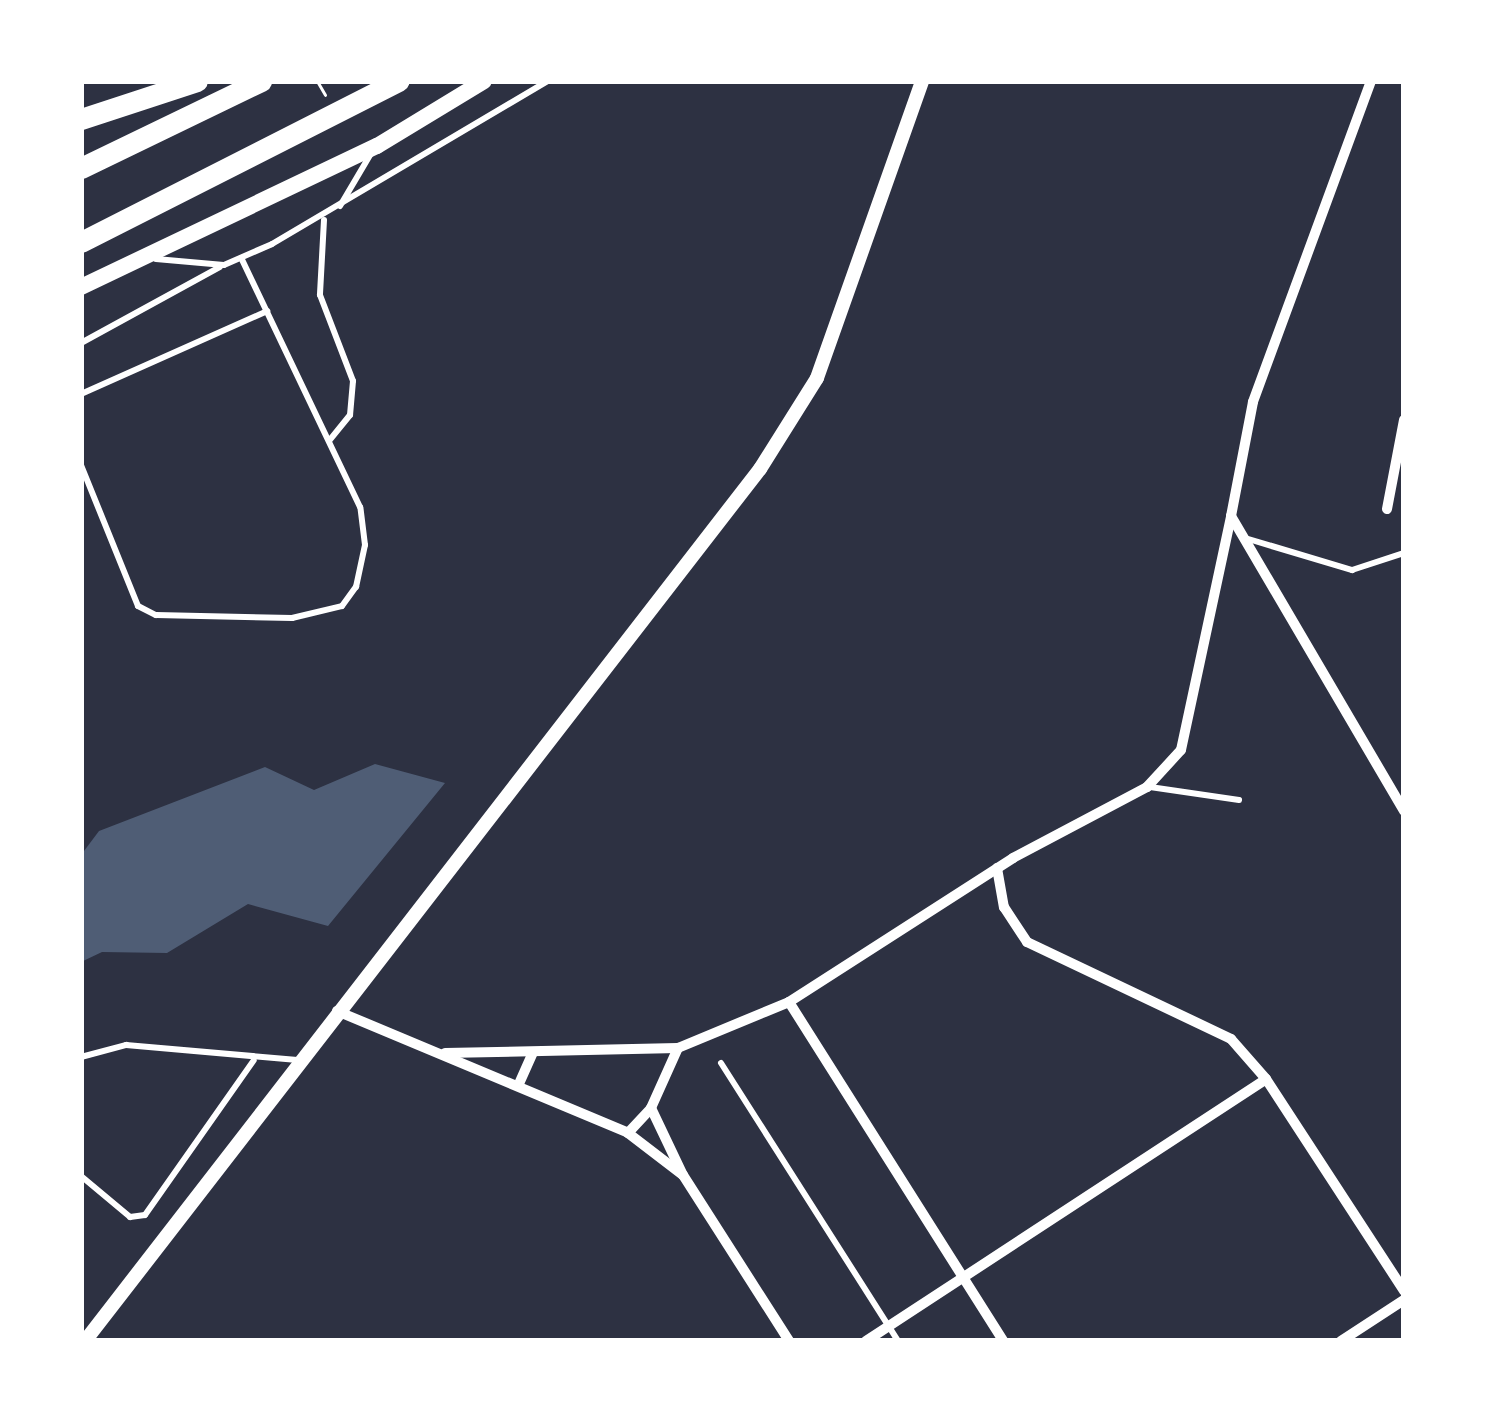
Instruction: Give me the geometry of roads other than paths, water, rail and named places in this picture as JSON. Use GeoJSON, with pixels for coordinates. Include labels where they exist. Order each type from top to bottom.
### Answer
{"type":"FeatureCollection","features":[{"type":"Feature","properties":{"kind":"highway"},"geometry":{"type":"LineString","coordinates":[[81,119],[197,81]]}},
{"type":"Feature","properties":{"kind":"highway"},"geometry":{"type":"LineString","coordinates":[[81,168],[261,81]]}},
{"type":"Feature","properties":{"kind":"highway"},"geometry":{"type":"LineString","coordinates":[[81,242],[398,81]]}},
{"type":"Feature","properties":{"kind":"main road"},"geometry":{"type":"LineString","coordinates":[[81,287],[377,146],[484,81]]}},
{"type":"Feature","properties":{"kind":"street"},"geometry":{"type":"LineString","coordinates":[[85,1341],[790,422],[817,378],[922,81]]}},
{"type":"Feature","properties":{"kind":"street"},"geometry":{"type":"LineString","coordinates":[[445,1053],[678,1048],[789,1003],[998,868],[1147,787],[1181,749],[1253,402],[1371,81]]}},
{"type":"Feature","properties":{"kind":"street"},"geometry":{"type":"LineString","coordinates":[[1387,509],[1404,420]]}},
{"type":"Feature","properties":{"kind":"street"},"geometry":{"type":"LineString","coordinates":[[1231,517],[1404,811]]}},
{"type":"Feature","properties":{"kind":"street"},"geometry":{"type":"LineString","coordinates":[[998,868],[1004,907],[1027,942],[1231,1039],[1266,1079],[1404,1295],[1341,1341]]}},
{"type":"Feature","properties":{"kind":"street"},"geometry":{"type":"LineString","coordinates":[[789,1003],[1003,1341]]}},
{"type":"Feature","properties":{"kind":"street"},"geometry":{"type":"LineString","coordinates":[[337,1011],[628,1133],[683,1175]]}},
{"type":"Feature","properties":{"kind":"street"},"geometry":{"type":"LineString","coordinates":[[628,1133],[651,1108],[678,1048]]}},
{"type":"Feature","properties":{"kind":"street"},"geometry":{"type":"LineString","coordinates":[[518,1086],[533,1053]]}},
{"type":"Feature","properties":{"kind":"street"},"geometry":{"type":"LineString","coordinates":[[866,1341],[1266,1079]]}},
{"type":"Feature","properties":{"kind":"street"},"geometry":{"type":"LineString","coordinates":[[651,1108],[683,1175],[789,1341]]}},
{"type":"Feature","properties":{"kind":"lane"},"geometry":{"type":"LineString","coordinates":[[81,343],[224,265],[324,219],[548,81]]}},
{"type":"Feature","properties":{"kind":"lane"},"geometry":{"type":"LineString","coordinates":[[339,209],[377,146]]}},
{"type":"Feature","properties":{"kind":"lane"},"geometry":{"type":"LineString","coordinates":[[324,219],[320,295],[353,381],[350,415],[328,441]]}},
{"type":"Feature","properties":{"kind":"lane"},"geometry":{"type":"LineString","coordinates":[[81,465],[138,606],[156,615],[321,616],[342,606],[356,587],[365,544],[361,507],[241,257]]}},
{"type":"Feature","properties":{"kind":"lane"},"geometry":{"type":"LineString","coordinates":[[146,258],[224,265]]}},
{"type":"Feature","properties":{"kind":"lane"},"geometry":{"type":"LineString","coordinates":[[81,394],[267,311]]}},
{"type":"Feature","properties":{"kind":"lane"},"geometry":{"type":"LineString","coordinates":[[1246,538],[1352,570],[1404,553]]}},
{"type":"Feature","properties":{"kind":"lane"},"geometry":{"type":"LineString","coordinates":[[1147,787],[1239,800]]}},
{"type":"Feature","properties":{"kind":"lane"},"geometry":{"type":"LineString","coordinates":[[81,1057],[126,1045],[254,1060],[300,1060]]}},
{"type":"Feature","properties":{"kind":"lane"},"geometry":{"type":"LineString","coordinates":[[81,1176],[130,1216],[145,1215],[254,1060]]}},
{"type":"Feature","properties":{"kind":"lane"},"geometry":{"type":"LineString","coordinates":[[721,1063],[898,1341]]}},
{"type":"Feature","properties":{"kind":"water"},"geometry":{"type":"Polygon","coordinates":[[[375,764],[445,783],[328,926],[248,904],[167,953],[102,952],[81,962],[81,855],[99,831],[265,767],[314,790],[375,764]]]}}]}
